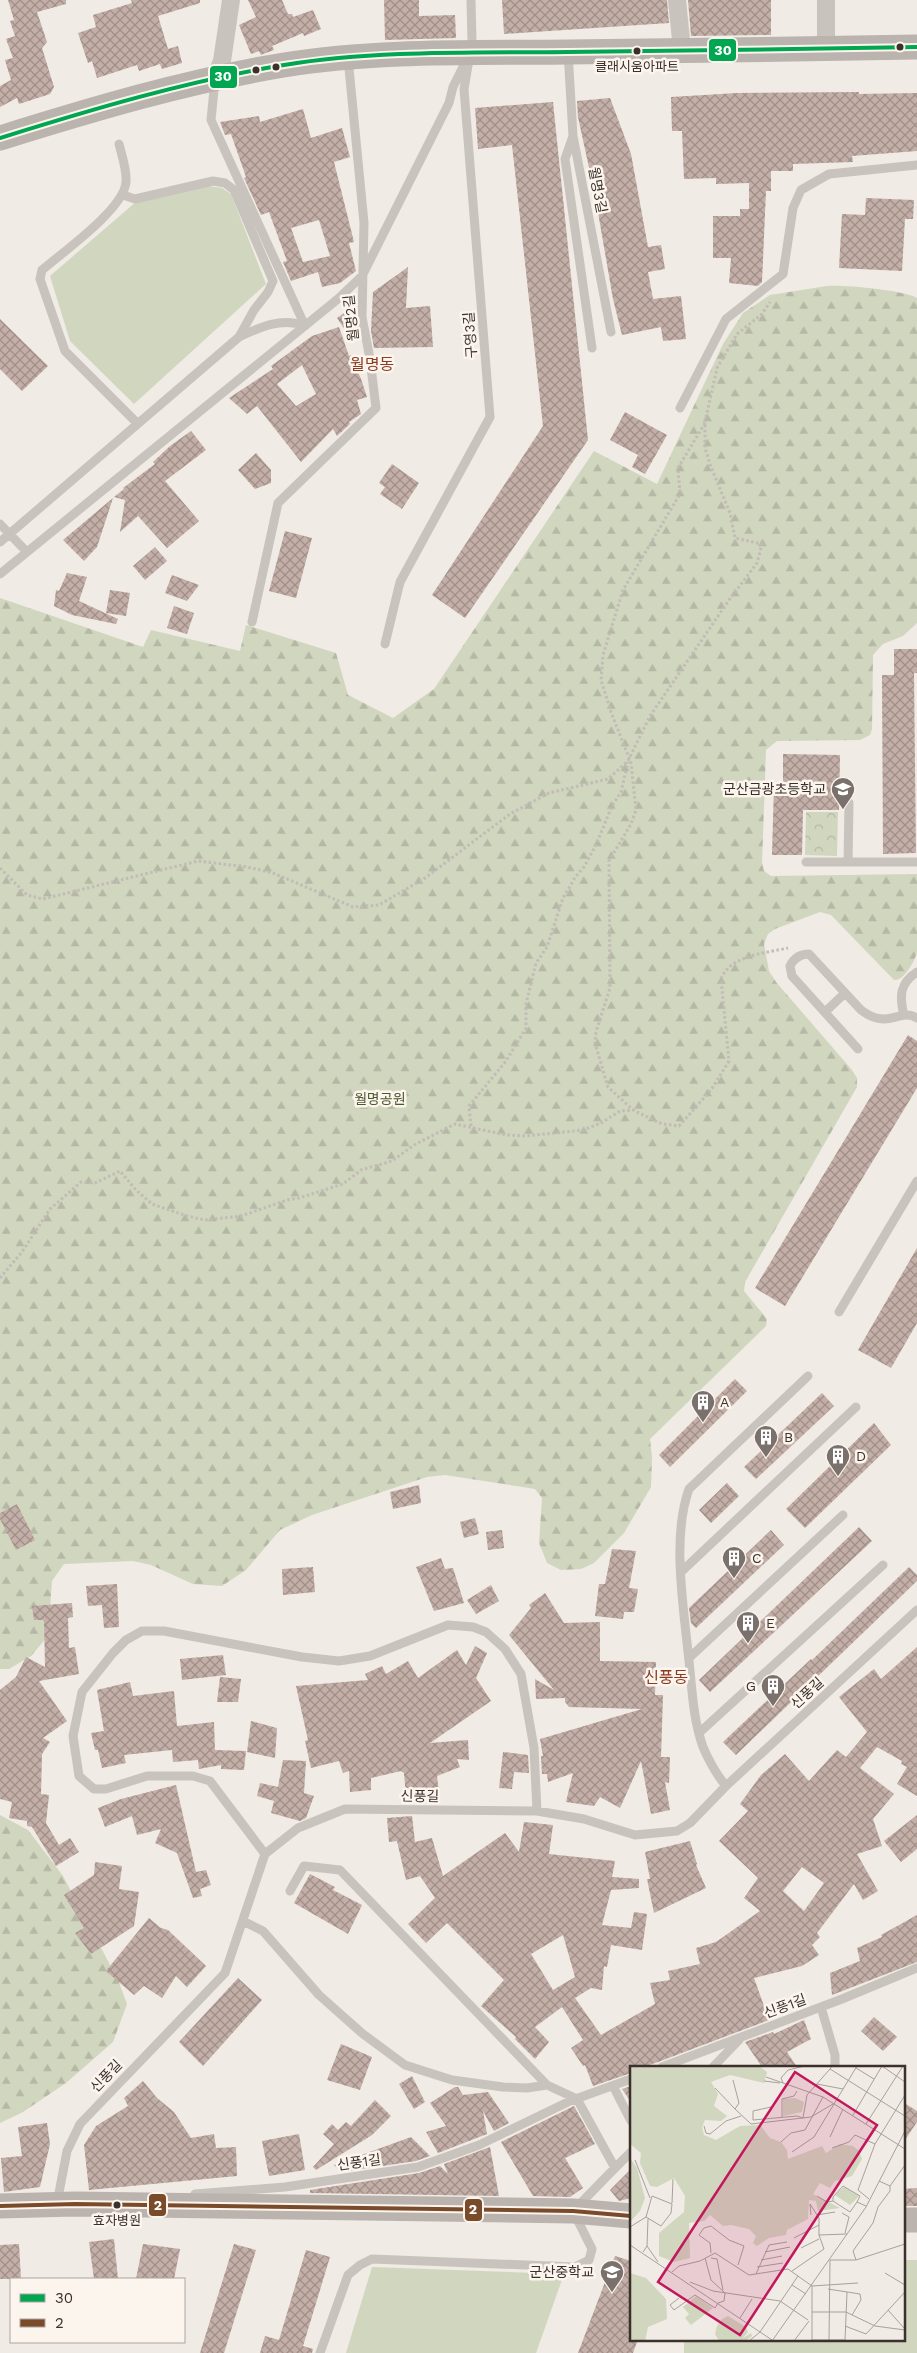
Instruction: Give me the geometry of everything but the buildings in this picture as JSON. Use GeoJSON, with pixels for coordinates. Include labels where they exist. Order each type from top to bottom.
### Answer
{"type":"FeatureCollection","features":[{"type":"Feature","properties":{"kind":"street"},"geometry":{"type":"LineString","coordinates":[[215,78],[222,61],[231,0]]}},
{"type":"Feature","properties":{"kind":"street"},"geometry":{"type":"LineString","coordinates":[[677,0],[682,50]]}},
{"type":"Feature","properties":{"kind":"street"},"geometry":{"type":"LineString","coordinates":[[826,0],[826,48]]}},
{"type":"Feature","properties":{"kind":"street"},"geometry":{"type":"LineString","coordinates":[[0,138],[103,106],[215,78],[286,65],[348,58],[471,52],[917,47]]}},
{"type":"Feature","properties":{"kind":"street"},"geometry":{"type":"LineString","coordinates":[[0,2206],[66,2204],[573,2211],[630,2216]]}},
{"type":"Feature","properties":{"kind":"street"},"geometry":{"type":"LineString","coordinates":[[904,2220],[917,2220]]}},
{"type":"Feature","properties":{"kind":"lane","name":"구영3길"},"geometry":{"type":"LineString","coordinates":[[385,644],[400,582],[490,417],[464,89],[471,52],[471,0]]}},
{"type":"Feature","properties":{"kind":"lane"},"geometry":{"type":"LineString","coordinates":[[0,574],[305,326],[362,276],[449,103],[453,87],[471,52]]}},
{"type":"Feature","properties":{"kind":"lane","name":"월명3길"},"geometry":{"type":"LineString","coordinates":[[568,52],[573,136],[611,332]]}},
{"type":"Feature","properties":{"kind":"lane","name":"월명2길"},"geometry":{"type":"LineString","coordinates":[[252,622],[278,503],[376,408],[370,359],[362,317],[364,223],[348,58]]}},
{"type":"Feature","properties":{"kind":"lane"},"geometry":{"type":"LineString","coordinates":[[215,78],[211,120],[305,326]]}},
{"type":"Feature","properties":{"kind":"lane"},"geometry":{"type":"LineString","coordinates":[[573,136],[565,159],[592,348]]}},
{"type":"Feature","properties":{"kind":"lane"},"geometry":{"type":"LineString","coordinates":[[119,144],[126,177],[123,195],[110,212],[40,274],[51,313],[65,351],[137,423]]}},
{"type":"Feature","properties":{"kind":"lane"},"geometry":{"type":"LineString","coordinates":[[680,408],[726,319],[783,274],[794,208],[801,190],[829,174],[917,165]]}},
{"type":"Feature","properties":{"kind":"lane"},"geometry":{"type":"LineString","coordinates":[[123,195],[135,199],[213,181],[225,183],[234,190],[273,281],[239,337]]}},
{"type":"Feature","properties":{"kind":"lane"},"geometry":{"type":"LineString","coordinates":[[0,542],[239,337],[274,324],[291,322],[305,326]]}},
{"type":"Feature","properties":{"kind":"lane"},"geometry":{"type":"LineString","coordinates":[[0,524],[27,552]]}},
{"type":"Feature","properties":{"kind":"lane"},"geometry":{"type":"LineString","coordinates":[[848,862],[849,803]]}},
{"type":"Feature","properties":{"kind":"lane"},"geometry":{"type":"LineString","coordinates":[[806,862],[917,862]]}},
{"type":"Feature","properties":{"kind":"lane"},"geometry":{"type":"LineString","coordinates":[[858,1049],[792,976],[790,966],[796,957],[809,954],[861,1010],[876,1019],[891,1019],[904,1015],[917,1018]]}},
{"type":"Feature","properties":{"kind":"lane"},"geometry":{"type":"LineString","coordinates":[[904,1015],[900,1000],[902,987],[917,972]]}},
{"type":"Feature","properties":{"kind":"lane"},"geometry":{"type":"LineString","coordinates":[[825,1012],[845,993]]}},
{"type":"Feature","properties":{"kind":"lane"},"geometry":{"type":"LineString","coordinates":[[839,1312],[917,1181]]}},
{"type":"Feature","properties":{"kind":"lane"},"geometry":{"type":"LineString","coordinates":[[726,1786],[709,1762],[699,1733],[694,1707],[681,1604],[684,1509],[689,1489],[808,1376]]}},
{"type":"Feature","properties":{"kind":"lane"},"geometry":{"type":"LineString","coordinates":[[681,1572],[856,1407]]}},
{"type":"Feature","properties":{"kind":"lane"},"geometry":{"type":"LineString","coordinates":[[689,1658],[843,1515]]}},
{"type":"Feature","properties":{"kind":"lane"},"geometry":{"type":"LineString","coordinates":[[699,1733],[883,1566]]}},
{"type":"Feature","properties":{"kind":"lane","name":"신풍길"},"geometry":{"type":"LineString","coordinates":[[66,2204],[67,2151],[80,2124],[224,1973],[265,1854],[298,1828],[345,1809],[537,1811],[584,1819],[635,1836],[677,1831],[690,1823],[726,1786],[917,1610]]}},
{"type":"Feature","properties":{"kind":"lane"},"geometry":{"type":"LineString","coordinates":[[265,1854],[210,1781],[193,1776],[147,1776],[106,1789],[94,1789],[79,1776],[73,1736],[82,1692],[113,1653],[126,1640],[142,1631],[164,1631],[302,1657],[339,1661],[370,1656],[448,1625],[472,1627],[486,1632],[505,1649],[521,1674],[534,1748],[537,1811]]}},
{"type":"Feature","properties":{"kind":"lane"},"geometry":{"type":"LineString","coordinates":[[290,1891],[304,1866],[340,1870],[547,2085],[577,2099],[616,2168]]}},
{"type":"Feature","properties":{"kind":"lane"},"geometry":{"type":"LineString","coordinates":[[243,1921],[263,1931],[320,1995],[363,2034],[405,2065],[452,2080],[503,2088],[527,2088],[547,2085]]}},
{"type":"Feature","properties":{"kind":"lane","name":"신풍1길"},"geometry":{"type":"LineString","coordinates":[[665,2066],[821,2007],[917,1968]]}},
{"type":"Feature","properties":{"kind":"lane"},"geometry":{"type":"LineString","coordinates":[[821,2007],[835,2055],[834,2066]]}},
{"type":"Feature","properties":{"kind":"lane"},"geometry":{"type":"LineString","coordinates":[[714,2066],[742,2037]]}},
{"type":"Feature","properties":{"kind":"lane","name":"신풍1길"},"geometry":{"type":"LineString","coordinates":[[66,2204],[285,2187],[418,2167],[479,2144],[577,2099],[630,2079]]}},
{"type":"Feature","properties":{"kind":"lane"},"geometry":{"type":"LineString","coordinates":[[613,2086],[630,2119]]}},
{"type":"Feature","properties":{"kind":"lane"},"geometry":{"type":"LineString","coordinates":[[320,2353],[343,2284],[348,2275],[360,2265],[372,2259],[574,2267],[588,2260],[592,2249],[573,2211],[630,2153]]}},
{"type":"Feature","properties":{"kind":"path"},"geometry":{"type":"LineString","coordinates":[[471,1126],[469,1106],[506,1061],[526,1028],[526,1004],[536,963],[547,947],[563,898],[576,876],[584,867],[596,845],[612,806],[621,792],[629,757],[650,716],[756,563],[762,544],[734,538],[730,513],[705,448],[706,422],[717,368],[737,334],[762,314],[778,290],[783,274]]}},
{"type":"Feature","properties":{"kind":"path"},"geometry":{"type":"LineString","coordinates":[[706,422],[678,468],[680,494],[622,590],[603,655],[601,680],[611,712],[629,757],[636,810],[631,824],[609,861],[610,988],[596,1032],[595,1043],[608,1087],[634,1110],[662,1124],[679,1126],[711,1090],[730,1061],[721,979],[724,970],[741,959],[794,948]]}},
{"type":"Feature","properties":{"kind":"path"},"geometry":{"type":"LineString","coordinates":[[0,868],[27,895],[43,899],[198,861],[247,867],[273,873],[353,907],[379,905],[425,878],[510,814],[549,793],[608,779],[629,757]]}},
{"type":"Feature","properties":{"kind":"path"},"geometry":{"type":"LineString","coordinates":[[0,1278],[22,1252],[36,1226],[50,1209],[81,1182],[95,1183],[120,1171],[136,1190],[152,1204],[205,1220],[241,1216],[343,1184],[361,1170],[392,1161],[414,1145],[455,1124],[506,1135],[526,1136],[583,1130],[601,1123],[620,1110],[634,1110]]}},
{"type":"Feature","properties":{"kind":"green space"},"geometry":{"type":"Polygon","coordinates":[[[209,186],[222,188],[231,194],[266,284],[134,404],[70,341],[50,276],[137,201],[209,186]]]}},
{"type":"Feature","properties":{"kind":"green space","name":"월명공원"},"geometry":{"type":"Polygon","coordinates":[[[827,286],[887,290],[917,298],[917,623],[903,636],[883,644],[873,655],[872,729],[870,735],[860,740],[777,741],[766,750],[762,863],[764,871],[771,876],[917,874],[917,952],[905,974],[894,980],[831,915],[820,912],[775,929],[768,934],[764,944],[769,971],[776,982],[852,1070],[857,1078],[857,1087],[745,1282],[744,1291],[767,1319],[766,1326],[650,1439],[652,1457],[651,1487],[624,1533],[594,1563],[581,1569],[561,1570],[547,1563],[539,1543],[542,1498],[535,1489],[445,1475],[427,1477],[312,1515],[280,1530],[246,1570],[222,1586],[193,1584],[151,1565],[133,1561],[64,1564],[52,1581],[48,1636],[31,1656],[9,1669],[0,1669],[0,598],[143,647],[151,630],[240,651],[246,625],[336,653],[348,695],[393,718],[434,689],[594,451],[657,484],[723,344],[743,313],[770,295],[827,286]]]}},
{"type":"Feature","properties":{"kind":"green space"},"geometry":{"type":"Polygon","coordinates":[[[806,812],[838,812],[837,856],[805,855],[806,812]]]}},
{"type":"Feature","properties":{"kind":"green space"},"geometry":{"type":"Polygon","coordinates":[[[0,1815],[28,1830],[63,1876],[118,1980],[127,2004],[113,2042],[66,2083],[23,2112],[0,2123],[0,1815]]]}},
{"type":"Feature","properties":{"kind":"green space"},"geometry":{"type":"Polygon","coordinates":[[[904,2260],[917,2260],[917,2353],[684,2353],[684,2340],[904,2340],[904,2260]]]}},
{"type":"Feature","properties":{"kind":"green space"},"geometry":{"type":"Polygon","coordinates":[[[372,2267],[564,2274],[536,2353],[346,2353],[372,2267]]]}},
{"type":"Feature","properties":{"kind":"transit line","name":"30"},"geometry":{"type":"LineString","coordinates":[[0,138],[105,106],[176,87],[284,65],[319,60],[426,53],[917,47]]}},
{"type":"Feature","properties":{"kind":"transit line","name":"2"},"geometry":{"type":"LineString","coordinates":[[0,2206],[75,2204],[573,2211],[630,2216]]}},
{"type":"Feature","properties":{"kind":"place","name":"클래시움아파트"},"geometry":{"type":"Point","coordinates":[637,51]}},
{"type":"Feature","properties":{"kind":"place","name":"군산금광초등학교"},"geometry":{"type":"Point","coordinates":[843,810]}},
{"type":"Feature","properties":{"kind":"place","name":"A"},"geometry":{"type":"Point","coordinates":[703,1423]}},
{"type":"Feature","properties":{"kind":"place","name":"B"},"geometry":{"type":"Point","coordinates":[766,1458]}},
{"type":"Feature","properties":{"kind":"place","name":"D"},"geometry":{"type":"Point","coordinates":[838,1477]}},
{"type":"Feature","properties":{"kind":"place","name":"C"},"geometry":{"type":"Point","coordinates":[734,1579]}},
{"type":"Feature","properties":{"kind":"place","name":"E"},"geometry":{"type":"Point","coordinates":[748,1644]}},
{"type":"Feature","properties":{"kind":"place","name":"G"},"geometry":{"type":"Point","coordinates":[773,1707]}},
{"type":"Feature","properties":{"kind":"place","name":"효자병원"},"geometry":{"type":"Point","coordinates":[117,2205]}},
{"type":"Feature","properties":{"kind":"place","name":"군산중학교"},"geometry":{"type":"Point","coordinates":[612,2293]}},
{"type":"Feature","properties":{"kind":"district","name":"월명동"},"geometry":{"type":"Point","coordinates":[372,364]}},
{"type":"Feature","properties":{"kind":"district","name":"신풍동"},"geometry":{"type":"Point","coordinates":[666,1677]}}]}
